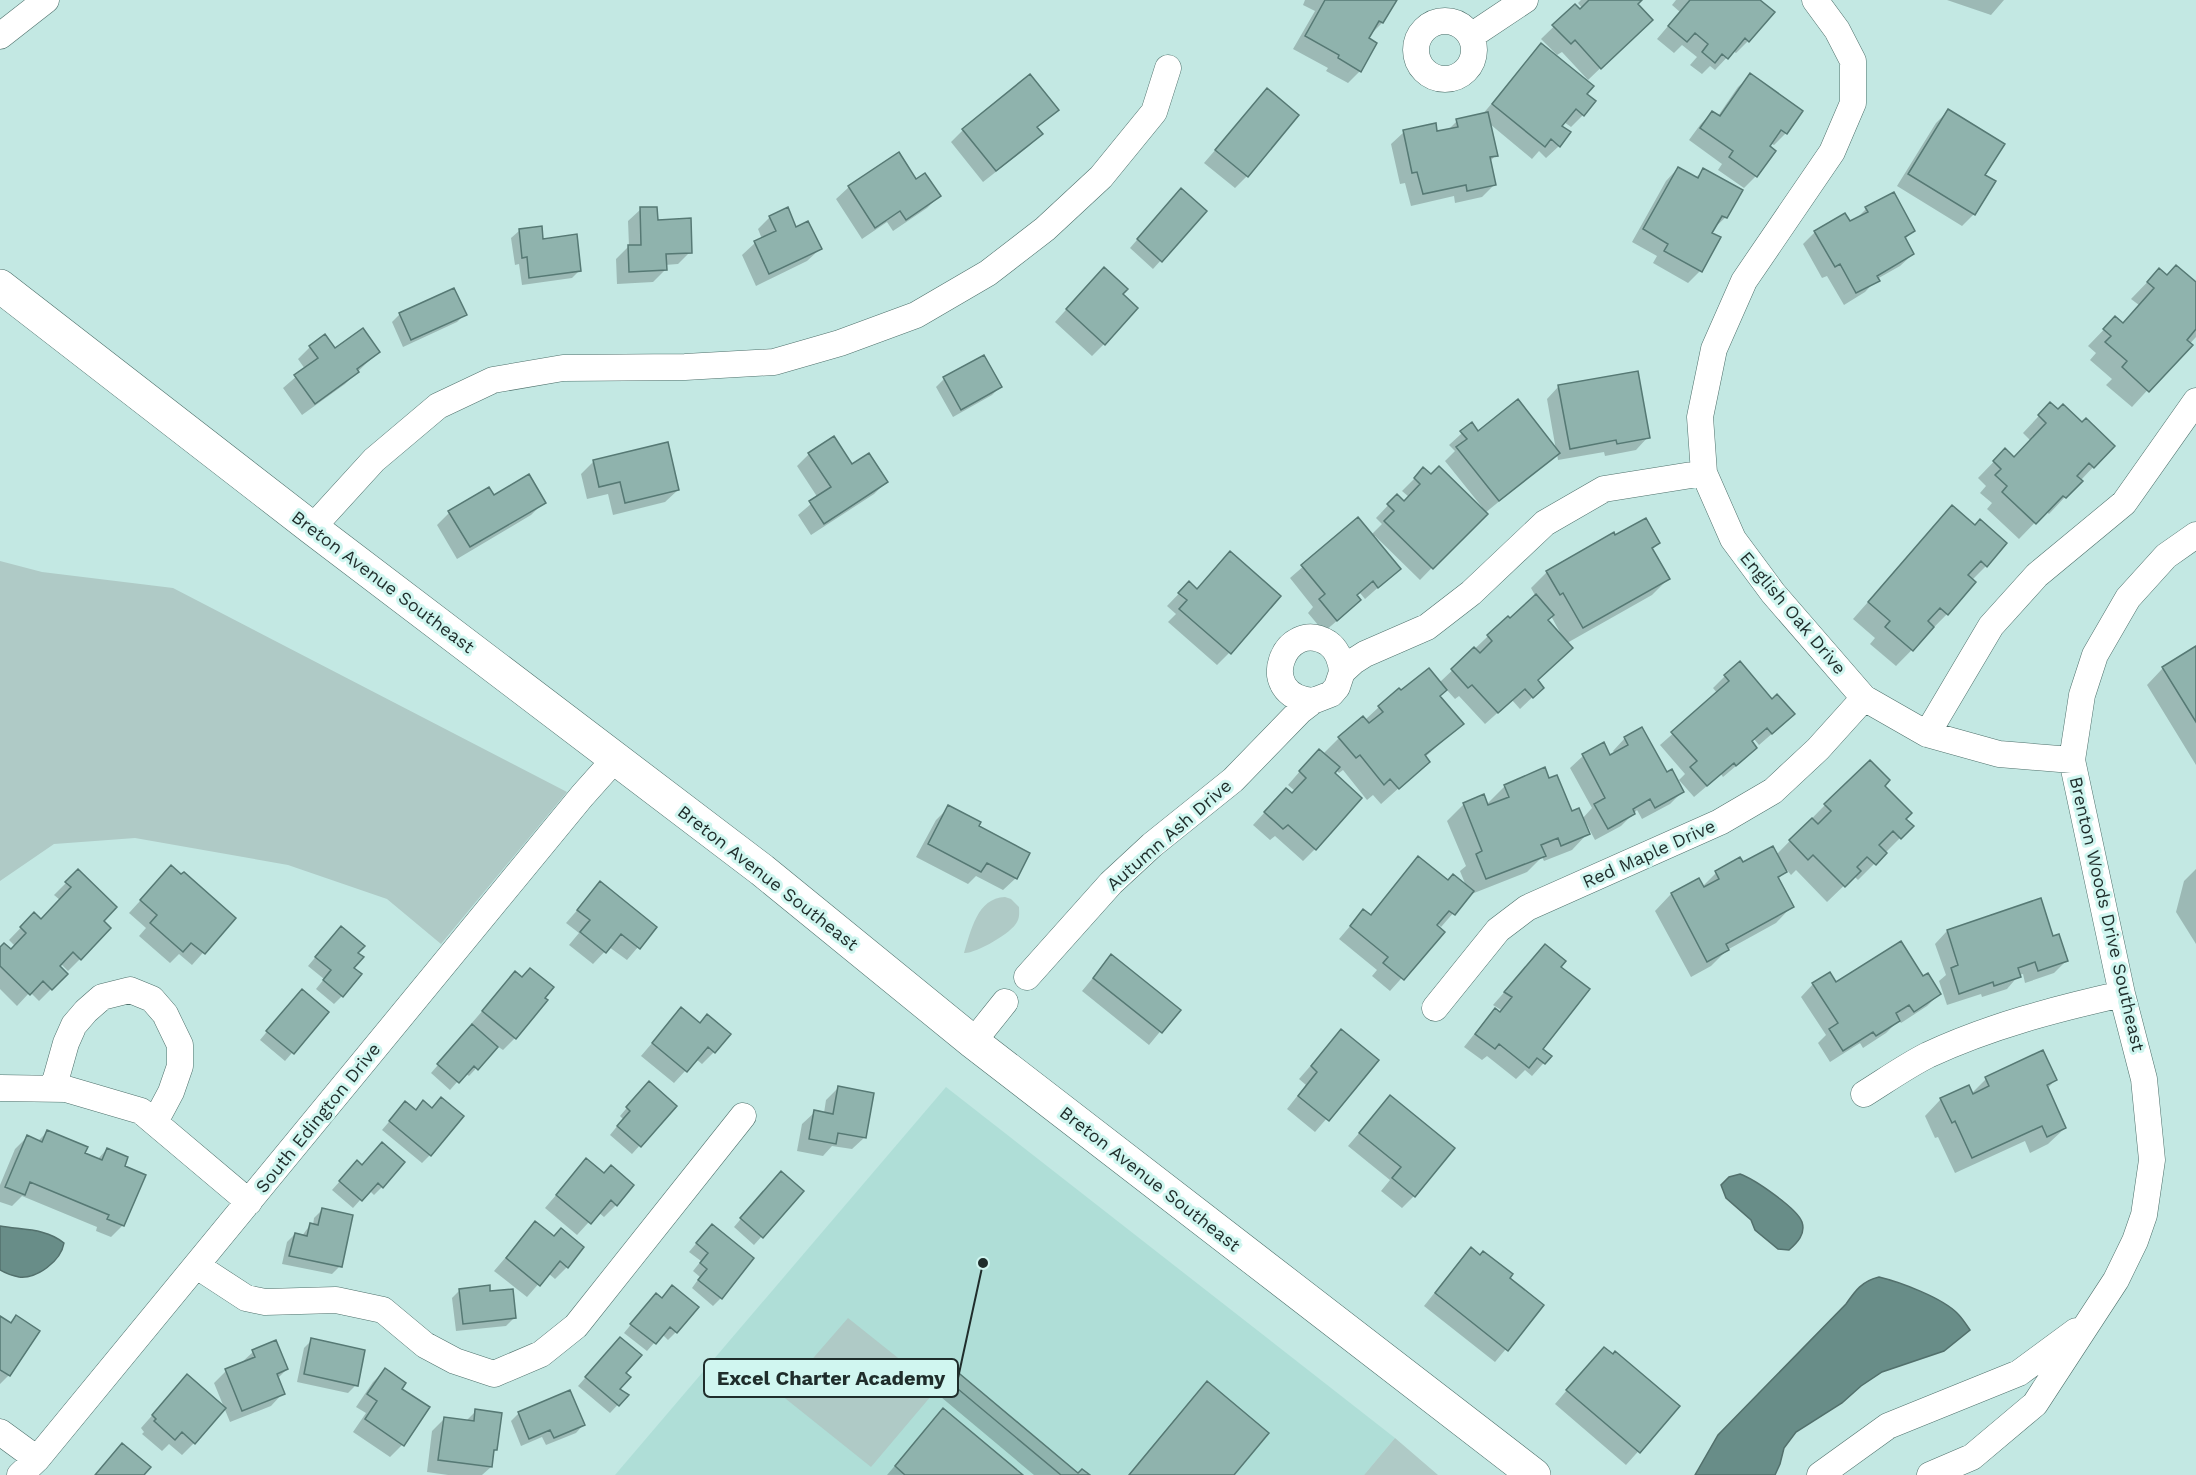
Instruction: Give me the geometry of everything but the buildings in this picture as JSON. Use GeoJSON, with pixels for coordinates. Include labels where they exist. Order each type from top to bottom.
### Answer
{"type":"FeatureCollection","features":[{"type":"Feature","properties":{"kind":"main road","name":"Breton Avenue Southeast"},"geometry":{"type":"LineString","coordinates":[[0,286],[312,528],[762,870],[973,1042],[1534,1475]]}},
{"type":"Feature","properties":{"kind":"street"},"geometry":{"type":"LineString","coordinates":[[0,36],[46,0]]}},
{"type":"Feature","properties":{"kind":"street"},"geometry":{"type":"LineString","coordinates":[[1471,36],[1525,0]]}},
{"type":"Feature","properties":{"kind":"street","name":"English Oak Drive"},"geometry":{"type":"LineString","coordinates":[[1815,0],[1837,30],[1853,62],[1853,103],[1832,152],[1744,281],[1714,349],[1700,417],[1704,473],[1733,539],[1773,593],[1864,698],[1928,734],[1999,754],[2072,760]]}},
{"type":"Feature","properties":{"kind":"street"},"geometry":{"type":"LineString","coordinates":[[312,528],[374,460],[438,406],[493,380],[563,368],[684,367],[774,362],[840,343],[916,315],[988,273],[1045,229],[1101,177],[1154,112],[1168,68]]}},
{"type":"Feature","properties":{"kind":"street"},"geometry":{"type":"LineString","coordinates":[[1928,734],[1991,626],[2037,575],[2124,503],[2196,401]]}},
{"type":"Feature","properties":{"kind":"street","name":"Autumn Ash Drive"},"geometry":{"type":"LineString","coordinates":[[1027,977],[1111,883],[1152,845],[1233,780],[1289,722],[1303,698],[1331,694],[1337,687],[1342,672],[1365,654],[1427,627],[1470,593],[1545,523],[1604,489],[1704,473]]}},
{"type":"Feature","properties":{"kind":"street","name":"Brenton Woods Drive Southeast"},"geometry":{"type":"LineString","coordinates":[[1930,1475],[1972,1457],[2035,1404],[2116,1280],[2135,1241],[2144,1215],[2152,1160],[2144,1079],[2122,994],[2072,760],[2082,694],[2095,655],[2128,598],[2166,556],[2196,535]]}},
{"type":"Feature","properties":{"kind":"street"},"geometry":{"type":"LineString","coordinates":[[1303,698],[1285,688],[1280,680],[1279,669],[1286,650],[1302,639],[1322,640],[1331,645],[1365,654]]}},
{"type":"Feature","properties":{"kind":"street"},"geometry":{"type":"LineString","coordinates":[[1331,645],[1341,662],[1342,672]]}},
{"type":"Feature","properties":{"kind":"street","name":"Red Maple Drive"},"geometry":{"type":"LineString","coordinates":[[1436,1008],[1498,930],[1527,908],[1720,822],[1773,791],[1818,749],[1864,698]]}},
{"type":"Feature","properties":{"kind":"street","name":"South Edington Drive"},"geometry":{"type":"LineString","coordinates":[[29,1467],[197,1266],[582,796],[615,759]]}},
{"type":"Feature","properties":{"kind":"street"},"geometry":{"type":"LineString","coordinates":[[53,1089],[66,1043],[74,1025],[102,997],[130,990],[152,999],[165,1014],[180,1045],[180,1066],[171,1092],[155,1122]]}},
{"type":"Feature","properties":{"kind":"street"},"geometry":{"type":"LineString","coordinates":[[1864,1094],[1926,1056],[1982,1032],[2050,1011],[2122,994]]}},
{"type":"Feature","properties":{"kind":"street"},"geometry":{"type":"LineString","coordinates":[[973,1042],[1005,1002]]}},
{"type":"Feature","properties":{"kind":"street"},"geometry":{"type":"LineString","coordinates":[[0,1088],[66,1089],[141,1111],[249,1202]]}},
{"type":"Feature","properties":{"kind":"street"},"geometry":{"type":"LineString","coordinates":[[197,1266],[246,1298],[265,1302],[336,1300],[383,1310],[425,1345],[455,1361],[494,1374],[541,1354],[576,1326],[743,1116]]}},
{"type":"Feature","properties":{"kind":"street","name":"Brenton Woods Drive Southeast"},"geometry":{"type":"LineString","coordinates":[[1820,1475],[1888,1426],[2019,1373],[2091,1321]]}},
{"type":"Feature","properties":{"kind":"street"},"geometry":{"type":"LineString","coordinates":[[0,1432],[29,1467]]}},
{"type":"Feature","properties":{"kind":"shaded area"},"geometry":{"type":"Polygon","coordinates":[[[0,561],[42,572],[173,588],[567,792],[441,944],[387,899],[288,865],[135,838],[54,844],[0,881],[0,561]]]}},
{"type":"Feature","properties":{"kind":"shaded area"},"geometry":{"type":"Polygon","coordinates":[[[1005,897],[1011,899],[1019,907],[1019,918],[1014,927],[984,947],[964,953],[973,926],[982,909],[995,899],[1005,897]]]}},
{"type":"Feature","properties":{"kind":"shaded area"},"geometry":{"type":"Polygon","coordinates":[[[946,1087],[1395,1438],[1364,1475],[615,1475],[946,1087]]]}},
{"type":"Feature","properties":{"kind":"shaded area"},"geometry":{"type":"Polygon","coordinates":[[[1740,1174],[1774,1195],[1792,1209],[1802,1222],[1802,1234],[1789,1250],[1778,1249],[1755,1230],[1751,1220],[1726,1198],[1721,1185],[1729,1177],[1740,1174]]]}},
{"type":"Feature","properties":{"kind":"shaded area"},"geometry":{"type":"Polygon","coordinates":[[[0,1226],[34,1230],[50,1235],[64,1243],[62,1250],[53,1262],[40,1272],[26,1277],[9,1274],[0,1270],[0,1226]]]}},
{"type":"Feature","properties":{"kind":"shaded area"},"geometry":{"type":"Polygon","coordinates":[[[1879,1277],[1942,1302],[1958,1314],[1970,1330],[1944,1351],[1882,1372],[1842,1403],[1796,1432],[1784,1448],[1775,1475],[1695,1475],[1718,1435],[1860,1287],[1879,1277]]]}},
{"type":"Feature","properties":{"kind":"shaded area"},"geometry":{"type":"Polygon","coordinates":[[[848,1318],[937,1389],[871,1467],[781,1395],[848,1318]]]}},
{"type":"Feature","properties":{"kind":"shaded area"},"geometry":{"type":"Polygon","coordinates":[[[1395,1438],[1438,1475],[1364,1475],[1395,1438]]]}},
{"type":"Feature","properties":{"kind":"place","name":"Excel Charter Academy"},"geometry":{"type":"Point","coordinates":[983,1263]}}]}
